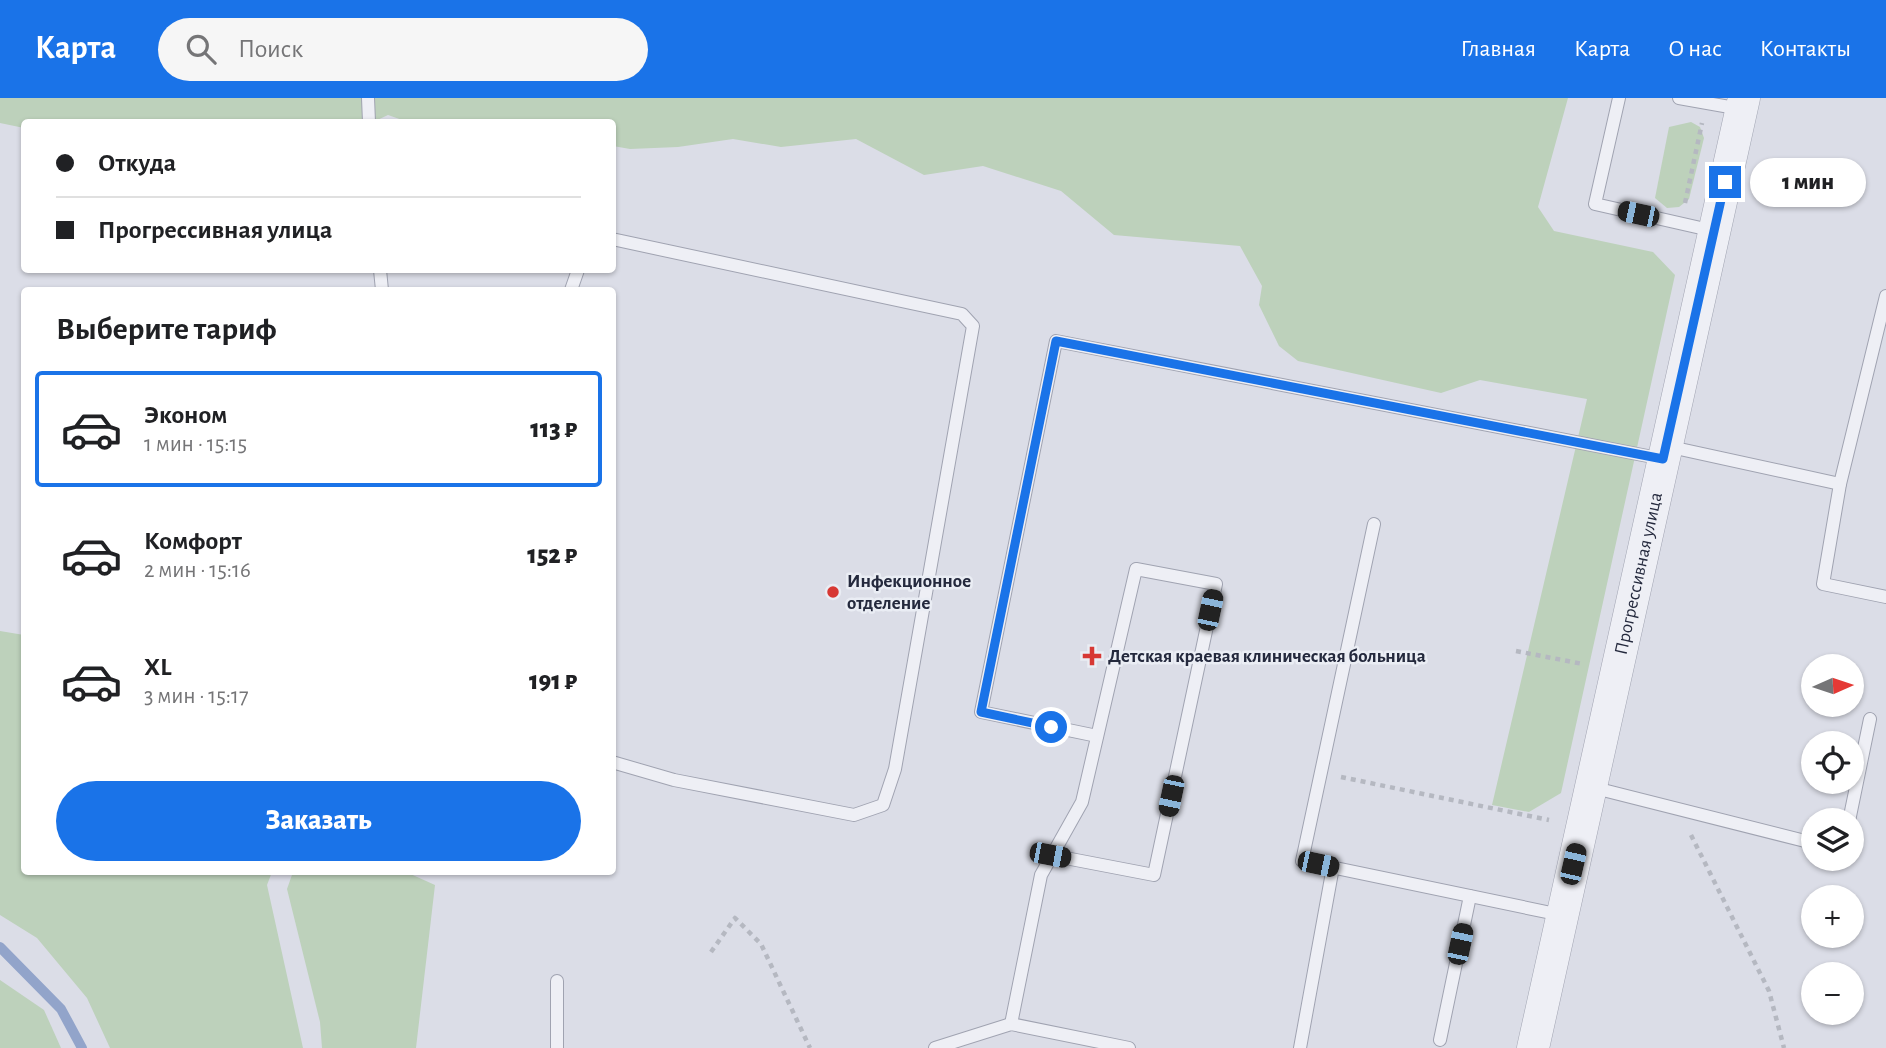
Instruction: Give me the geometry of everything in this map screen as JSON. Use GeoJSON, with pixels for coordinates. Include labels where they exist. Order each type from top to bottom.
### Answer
{"type":"FeatureCollection","features":[{"type":"Feature","properties":{"kind":"street","name":"Прогрессивная улица"},"geometry":{"type":"LineString","coordinates":[[1533,1048],[1743,104]]}},
{"type":"Feature","properties":{"kind":"lane"},"geometry":{"type":"LineString","coordinates":[[368,98],[369,119]]}},
{"type":"Feature","properties":{"kind":"lane"},"geometry":{"type":"LineString","coordinates":[[1619,98],[1595,204],[1714,230]]}},
{"type":"Feature","properties":{"kind":"lane"},"geometry":{"type":"LineString","coordinates":[[1679,98],[1743,104]]}},
{"type":"Feature","properties":{"kind":"lane"},"geometry":{"type":"LineString","coordinates":[[616,240],[962,314],[974,326],[895,769],[883,805],[854,814],[674,780],[616,763]]}},
{"type":"Feature","properties":{"kind":"lane"},"geometry":{"type":"LineString","coordinates":[[1886,296],[1840,484],[1823,583],[1886,597]]}},
{"type":"Feature","properties":{"kind":"lane"},"geometry":{"type":"LineString","coordinates":[[1097,736],[981,712],[1056,341],[1840,484]]}},
{"type":"Feature","properties":{"kind":"lane"},"geometry":{"type":"LineString","coordinates":[[1374,524],[1302,861],[1562,915]]}},
{"type":"Feature","properties":{"kind":"lane"},"geometry":{"type":"LineString","coordinates":[[1011,1024],[1041,875],[1050,855],[1082,802],[1136,569],[1216,584],[1154,875],[1050,855]]}},
{"type":"Feature","properties":{"kind":"lane"},"geometry":{"type":"LineString","coordinates":[[1852,808],[1870,719]]}},
{"type":"Feature","properties":{"kind":"lane"},"geometry":{"type":"LineString","coordinates":[[1590,787],[1801,840]]}},
{"type":"Feature","properties":{"kind":"lane"},"geometry":{"type":"LineString","coordinates":[[1300,1048],[1333,867]]}},
{"type":"Feature","properties":{"kind":"lane"},"geometry":{"type":"LineString","coordinates":[[1440,1040],[1470,896]]}},
{"type":"Feature","properties":{"kind":"lane"},"geometry":{"type":"LineString","coordinates":[[557,981],[557,1048]]}},
{"type":"Feature","properties":{"kind":"lane"},"geometry":{"type":"LineString","coordinates":[[935,1048],[1011,1024],[1129,1048]]}},
{"type":"Feature","properties":{"kind":"path"},"geometry":{"type":"LineString","coordinates":[[1516,651],[1583,664]]}},
{"type":"Feature","properties":{"kind":"path"},"geometry":{"type":"LineString","coordinates":[[1321,773],[1549,820]]}},
{"type":"Feature","properties":{"kind":"path"},"geometry":{"type":"LineString","coordinates":[[1677,810],[1769,991],[1784,1048]]}},
{"type":"Feature","properties":{"kind":"path"},"geometry":{"type":"LineString","coordinates":[[711,952],[735,918],[761,944],[810,1048]]}},
{"type":"Feature","properties":{"kind":"green space"},"geometry":{"type":"Polygon","coordinates":[[[0,98],[1568,98],[1538,207],[1554,231],[1653,252],[1675,275],[1561,793],[1529,812],[1492,805],[1587,399],[1480,380],[1441,393],[1298,361],[1279,346],[1259,305],[1262,286],[1240,246],[1114,235],[1061,191],[983,166],[924,175],[856,139],[781,147],[733,139],[678,147],[630,149],[616,147],[616,119],[399,119],[388,115],[379,119],[21,119],[21,127],[0,123],[0,98]]]}},
{"type":"Feature","properties":{"kind":"green space"},"geometry":{"type":"Polygon","coordinates":[[[1691,122],[1700,127],[1704,138],[1689,199],[1679,207],[1667,208],[1655,198],[1669,127],[1691,122]]]}},
{"type":"Feature","properties":{"kind":"green space"},"geometry":{"type":"Polygon","coordinates":[[[0,631],[21,634],[21,875],[271,875],[267,885],[303,1048],[110,1048],[87,998],[37,938],[0,915],[0,631]]]}},
{"type":"Feature","properties":{"kind":"green space"},"geometry":{"type":"Polygon","coordinates":[[[292,875],[413,875],[435,885],[416,1048],[322,1048],[320,1022],[287,889],[292,875]]]}},
{"type":"Feature","properties":{"kind":"green space"},"geometry":{"type":"Polygon","coordinates":[[[0,980],[44,1010],[61,1048],[0,1048],[0,980]]]}},
{"type":"Feature","properties":{"kind":"waterway"},"geometry":{"type":"LineString","coordinates":[[0,947],[61,1009],[82,1048]]}},
{"type":"Feature","properties":{"kind":"place","name":"Инфекционное отделение"},"geometry":{"type":"Point","coordinates":[833,592]}},
{"type":"Feature","properties":{"kind":"place","name":"Детская краевая клиническая больница"},"geometry":{"type":"Point","coordinates":[1092,656]}},
{"type":"Feature","properties":{"kind":"route"},"geometry":{"type":"LineString","coordinates":[[1051,727],[981,712],[1056,341],[1663,459],[1725,182]]}}]}
